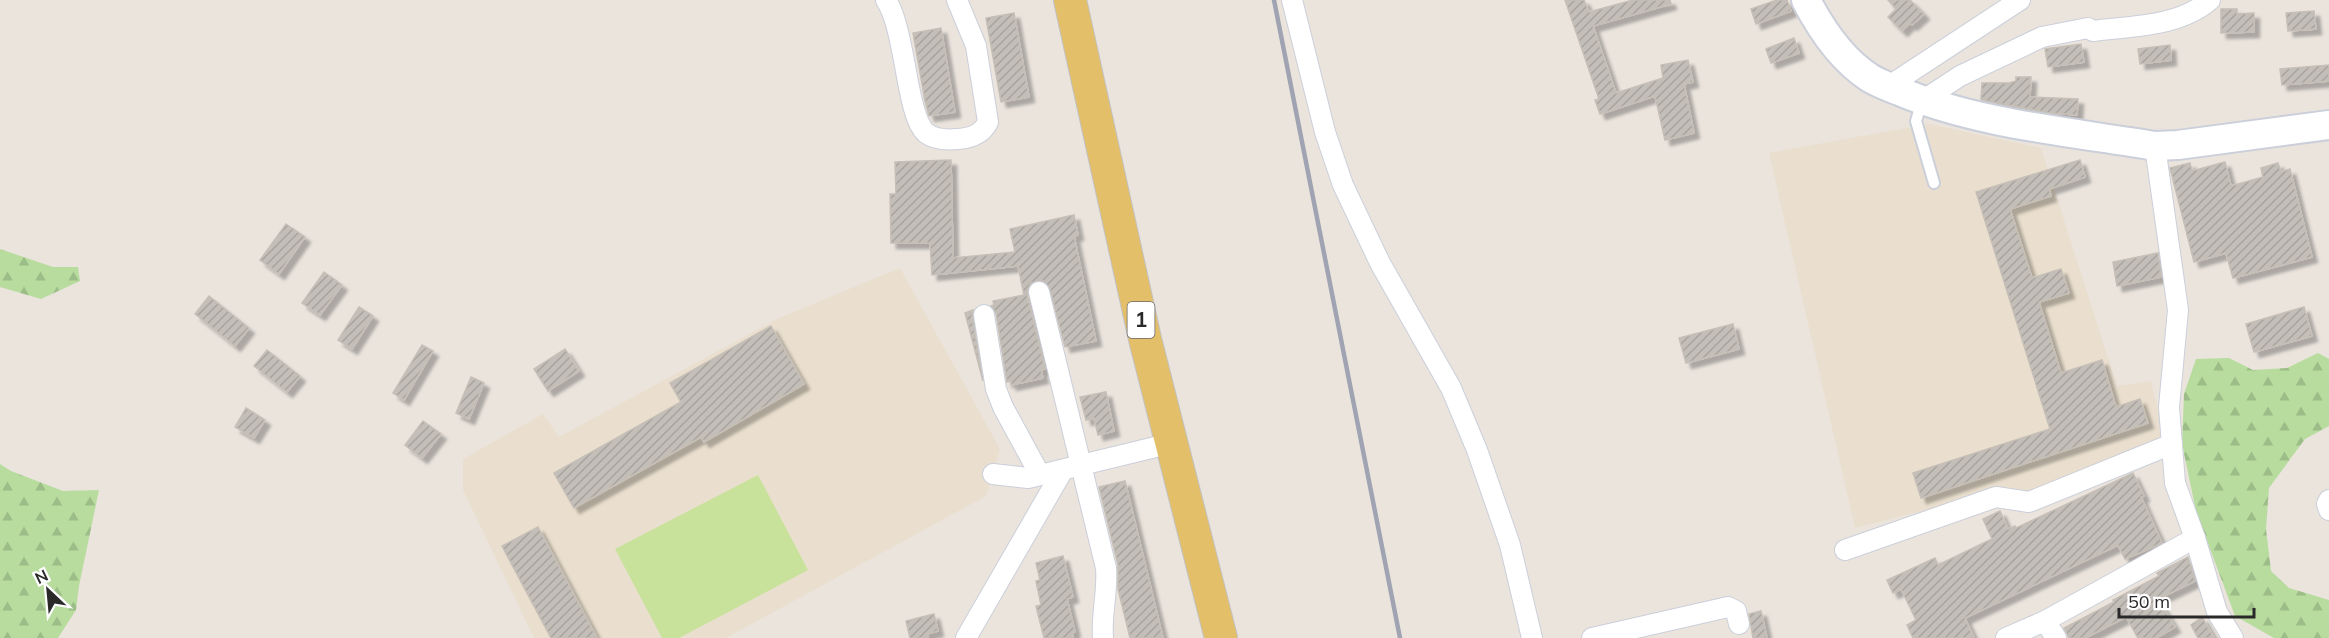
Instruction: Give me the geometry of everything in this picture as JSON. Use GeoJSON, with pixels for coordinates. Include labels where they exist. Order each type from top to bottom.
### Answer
{"type":"FeatureCollection","features":[{"type":"Feature","properties":{"kind":"main road","name":"1"},"geometry":{"type":"LineString","coordinates":[[1070,0],[1145,339],[1221,638]]}},
{"type":"Feature","properties":{"kind":"main road"},"geometry":{"type":"LineString","coordinates":[[1806,0],[1821,25],[1850,62],[1870,78],[1922,101],[1988,118],[2155,146],[2329,125]]}},
{"type":"Feature","properties":{"kind":"street"},"geometry":{"type":"LineString","coordinates":[[886,0],[896,19],[916,118],[927,134],[949,140],[977,135],[984,130],[988,122],[976,46],[957,0]]}},
{"type":"Feature","properties":{"kind":"street"},"geometry":{"type":"LineString","coordinates":[[1292,0],[1325,132],[1343,185],[1380,263],[1451,388],[1477,450],[1510,545],[1532,638]]}},
{"type":"Feature","properties":{"kind":"street"},"geometry":{"type":"LineString","coordinates":[[1889,86],[2020,0]]}},
{"type":"Feature","properties":{"kind":"street"},"geometry":{"type":"LineString","coordinates":[[1922,101],[1960,76],[2042,37],[2088,28],[2093,31],[2153,23],[2199,10],[2210,0]]}},
{"type":"Feature","properties":{"kind":"street"},"geometry":{"type":"LineString","coordinates":[[2155,146],[2178,310],[2169,407],[2175,483],[2195,538],[2217,612],[2233,638]]}},
{"type":"Feature","properties":{"kind":"street"},"geometry":{"type":"LineString","coordinates":[[1039,292],[1106,568],[1103,638]]}},
{"type":"Feature","properties":{"kind":"street"},"geometry":{"type":"LineString","coordinates":[[984,315],[996,389],[1003,407],[1040,475]]}},
{"type":"Feature","properties":{"kind":"street"},"geometry":{"type":"LineString","coordinates":[[993,474],[1028,478],[1172,443]]}},
{"type":"Feature","properties":{"kind":"street"},"geometry":{"type":"LineString","coordinates":[[1845,550],[1996,497],[2029,502],[2172,444]]}},
{"type":"Feature","properties":{"kind":"street"},"geometry":{"type":"LineString","coordinates":[[966,638],[1063,470]]}},
{"type":"Feature","properties":{"kind":"street"},"geometry":{"type":"LineString","coordinates":[[2329,500],[2327,504],[2329,510]]}},
{"type":"Feature","properties":{"kind":"street"},"geometry":{"type":"LineString","coordinates":[[2006,638],[2045,621],[2195,538]]}},
{"type":"Feature","properties":{"kind":"street"},"geometry":{"type":"LineString","coordinates":[[1592,638],[1728,607],[1736,611],[1741,631]]}},
{"type":"Feature","properties":{"kind":"street"},"geometry":{"type":"LineString","coordinates":[[2045,621],[2056,638]]}},
{"type":"Feature","properties":{"kind":"lane"},"geometry":{"type":"LineString","coordinates":[[1922,101],[1916,121],[1934,183]]}},
{"type":"Feature","properties":{"kind":"shaded area"},"geometry":{"type":"Polygon","coordinates":[[[1929,124],[2041,148],[2117,386],[2151,381],[2165,441],[2027,495],[1996,492],[1855,528],[1769,153],[1929,124]]]}},
{"type":"Feature","properties":{"kind":"shaded area"},"geometry":{"type":"Polygon","coordinates":[[[900,268],[1000,449],[986,496],[726,638],[534,638],[463,490],[463,459],[543,414],[559,437],[779,318],[900,268]]]}},
{"type":"Feature","properties":{"kind":"green space"},"geometry":{"type":"Polygon","coordinates":[[[0,249],[53,267],[78,267],[80,281],[41,299],[0,287],[0,249]]]}},
{"type":"Feature","properties":{"kind":"green space"},"geometry":{"type":"Polygon","coordinates":[[[2318,353],[2329,359],[2329,426],[2305,439],[2269,488],[2266,529],[2271,571],[2289,588],[2329,600],[2329,638],[2274,638],[2235,616],[2196,511],[2182,444],[2184,394],[2196,359],[2229,358],[2253,370],[2287,368],[2318,353]]]}},
{"type":"Feature","properties":{"kind":"green space"},"geometry":{"type":"Polygon","coordinates":[[[0,464],[11,471],[63,491],[99,490],[76,610],[58,638],[0,638],[0,464]]]}},
{"type":"Feature","properties":{"kind":"green space"},"geometry":{"type":"Polygon","coordinates":[[[758,475],[808,570],[679,638],[662,638],[615,549],[758,475]]]}},
{"type":"Feature","properties":{"kind":"building"},"geometry":{"type":"Polygon","coordinates":[[[1565,0],[1584,0],[1589,12],[1633,0],[1670,0],[1671,4],[1593,26],[1616,93],[1663,78],[1661,65],[1688,60],[1693,82],[1684,84],[1694,133],[1665,140],[1655,96],[1600,114],[1595,100],[1599,99],[1565,0]]]}},
{"type":"Feature","properties":{"kind":"building"},"geometry":{"type":"Polygon","coordinates":[[[1777,0],[1787,0],[1791,11],[1756,24],[1751,9],[1777,0]]]}},
{"type":"Feature","properties":{"kind":"building"},"geometry":{"type":"Polygon","coordinates":[[[1888,0],[1910,0],[1924,14],[1902,31],[1888,17],[1896,9],[1888,0]]]}},
{"type":"Feature","properties":{"kind":"building"},"geometry":{"type":"Polygon","coordinates":[[[2221,9],[2237,9],[2237,14],[2254,13],[2254,32],[2221,33],[2221,9]]]}},
{"type":"Feature","properties":{"kind":"building"},"geometry":{"type":"Polygon","coordinates":[[[2314,11],[2316,29],[2288,31],[2286,13],[2314,11]]]}},
{"type":"Feature","properties":{"kind":"building"},"geometry":{"type":"Polygon","coordinates":[[[1014,13],[1029,97],[1001,102],[986,18],[1014,13]]]}},
{"type":"Feature","properties":{"kind":"building"},"geometry":{"type":"Polygon","coordinates":[[[941,28],[955,112],[929,116],[913,33],[941,28]]]}},
{"type":"Feature","properties":{"kind":"building"},"geometry":{"type":"Polygon","coordinates":[[[1794,38],[1799,53],[1771,63],[1766,49],[1794,38]]]}},
{"type":"Feature","properties":{"kind":"building"},"geometry":{"type":"Polygon","coordinates":[[[2081,44],[2084,62],[2048,67],[2045,49],[2081,44]]]}},
{"type":"Feature","properties":{"kind":"building"},"geometry":{"type":"Polygon","coordinates":[[[2170,45],[2171,60],[2140,64],[2138,49],[2170,45]]]}},
{"type":"Feature","properties":{"kind":"building"},"geometry":{"type":"Polygon","coordinates":[[[2329,65],[2329,81],[2282,85],[2280,69],[2329,65]]]}},
{"type":"Feature","properties":{"kind":"building"},"geometry":{"type":"Polygon","coordinates":[[[2016,77],[2031,77],[2030,97],[2078,99],[2077,115],[2051,113],[1981,100],[1982,83],[2009,83],[2016,81],[2016,77]]]}},
{"type":"Feature","properties":{"kind":"building"},"geometry":{"type":"Polygon","coordinates":[[[951,160],[953,258],[1015,252],[1010,229],[1074,215],[1078,235],[1074,236],[1096,341],[1065,347],[1050,289],[1042,280],[1031,283],[1027,295],[1045,369],[1041,370],[1043,378],[1011,385],[1011,381],[1007,382],[996,313],[991,306],[994,305],[993,301],[1024,295],[1018,266],[932,275],[930,243],[891,243],[890,194],[896,194],[895,162],[951,160]]]}},
{"type":"Feature","properties":{"kind":"building"},"geometry":{"type":"Polygon","coordinates":[[[2080,160],[2085,177],[2049,189],[2051,196],[2010,209],[2032,278],[2061,269],[2069,293],[2039,302],[2061,373],[2102,360],[2116,407],[2140,399],[2148,423],[1921,498],[1913,473],[2050,429],[1976,192],[2080,160]]]}},
{"type":"Feature","properties":{"kind":"building"},"geometry":{"type":"Polygon","coordinates":[[[2225,162],[2231,186],[2263,177],[2261,168],[2278,163],[2281,172],[2290,169],[2312,257],[2233,278],[2226,253],[2194,262],[2170,168],[2190,163],[2192,171],[2225,162]]]}},
{"type":"Feature","properties":{"kind":"building"},"geometry":{"type":"Polygon","coordinates":[[[286,224],[305,237],[279,274],[260,260],[286,224]]]}},
{"type":"Feature","properties":{"kind":"building"},"geometry":{"type":"Polygon","coordinates":[[[2158,253],[2161,277],[2117,286],[2113,262],[2158,253]]]}},
{"type":"Feature","properties":{"kind":"building"},"geometry":{"type":"Polygon","coordinates":[[[324,272],[342,285],[320,315],[302,303],[324,272]]]}},
{"type":"Feature","properties":{"kind":"building"},"geometry":{"type":"Polygon","coordinates":[[[209,296],[249,328],[235,346],[195,314],[209,296]]]}},
{"type":"Feature","properties":{"kind":"building"},"geometry":{"type":"Polygon","coordinates":[[[359,307],[373,316],[352,349],[338,340],[359,307]]]}},
{"type":"Feature","properties":{"kind":"building"},"geometry":{"type":"Polygon","coordinates":[[[2304,307],[2312,336],[2254,352],[2246,324],[2304,307]]]}},
{"type":"Feature","properties":{"kind":"building"},"geometry":{"type":"Polygon","coordinates":[[[973,310],[972,317],[983,381],[965,313],[973,310]]]}},
{"type":"Feature","properties":{"kind":"building"},"geometry":{"type":"Polygon","coordinates":[[[1733,324],[1739,349],[1686,363],[1679,338],[1733,324]]]}},
{"type":"Feature","properties":{"kind":"building"},"geometry":{"type":"Polygon","coordinates":[[[771,326],[804,384],[704,442],[701,437],[574,508],[554,473],[681,402],[670,383],[771,326]]]}},
{"type":"Feature","properties":{"kind":"building"},"geometry":{"type":"Polygon","coordinates":[[[422,345],[433,351],[404,400],[393,393],[422,345]]]}},
{"type":"Feature","properties":{"kind":"building"},"geometry":{"type":"Polygon","coordinates":[[[565,349],[579,371],[548,391],[534,369],[565,349]]]}},
{"type":"Feature","properties":{"kind":"building"},"geometry":{"type":"Polygon","coordinates":[[[267,350],[300,376],[287,392],[254,366],[267,350]]]}},
{"type":"Feature","properties":{"kind":"building"},"geometry":{"type":"Polygon","coordinates":[[[471,377],[484,383],[469,419],[456,413],[471,377]]]}},
{"type":"Feature","properties":{"kind":"building"},"geometry":{"type":"Polygon","coordinates":[[[1106,392],[1114,431],[1098,435],[1094,418],[1086,420],[1080,397],[1106,392]]]}},
{"type":"Feature","properties":{"kind":"building"},"geometry":{"type":"Polygon","coordinates":[[[246,408],[265,420],[254,438],[235,427],[246,408]]]}},
{"type":"Feature","properties":{"kind":"building"},"geometry":{"type":"Polygon","coordinates":[[[423,421],[441,434],[422,458],[405,445],[423,421]]]}},
{"type":"Feature","properties":{"kind":"building"},"geometry":{"type":"Polygon","coordinates":[[[2133,473],[2162,543],[2125,559],[2118,545],[1965,618],[1974,638],[1913,638],[1907,625],[1916,620],[1901,589],[1893,593],[1887,580],[1935,558],[1938,565],[1992,539],[1983,519],[2000,511],[2008,529],[2015,526],[2016,528],[2133,473]]]}},
{"type":"Feature","properties":{"kind":"building"},"geometry":{"type":"Polygon","coordinates":[[[1125,481],[1163,638],[1130,638],[1118,589],[1118,565],[1099,487],[1125,481]]]}},
{"type":"Feature","properties":{"kind":"building"},"geometry":{"type":"Polygon","coordinates":[[[538,527],[597,638],[551,638],[502,546],[538,527]]]}},
{"type":"Feature","properties":{"kind":"building"},"geometry":{"type":"Polygon","coordinates":[[[1063,556],[1073,597],[1067,599],[1075,632],[1072,633],[1073,638],[1044,638],[1036,606],[1041,605],[1036,581],[1040,580],[1036,563],[1063,556]]]}},
{"type":"Feature","properties":{"kind":"building"},"geometry":{"type":"Polygon","coordinates":[[[2188,557],[2195,581],[2158,599],[2175,627],[2156,638],[2138,638],[2126,617],[2085,638],[2069,638],[2064,628],[2114,602],[2113,600],[2159,576],[2157,573],[2188,557]]]}},
{"type":"Feature","properties":{"kind":"building"},"geometry":{"type":"Polygon","coordinates":[[[1761,611],[1767,638],[1753,638],[1749,614],[1761,611]]]}},
{"type":"Feature","properties":{"kind":"building"},"geometry":{"type":"Polygon","coordinates":[[[934,614],[938,631],[927,634],[928,638],[910,638],[906,621],[934,614]]]}},
{"type":"Feature","properties":{"kind":"building"},"geometry":{"type":"Polygon","coordinates":[[[2202,617],[2214,638],[2198,638],[2191,625],[2202,617]]]}},
{"type":"Feature","properties":{"kind":"railway"},"geometry":{"type":"LineString","coordinates":[[1274,0],[1400,638]]}}]}
